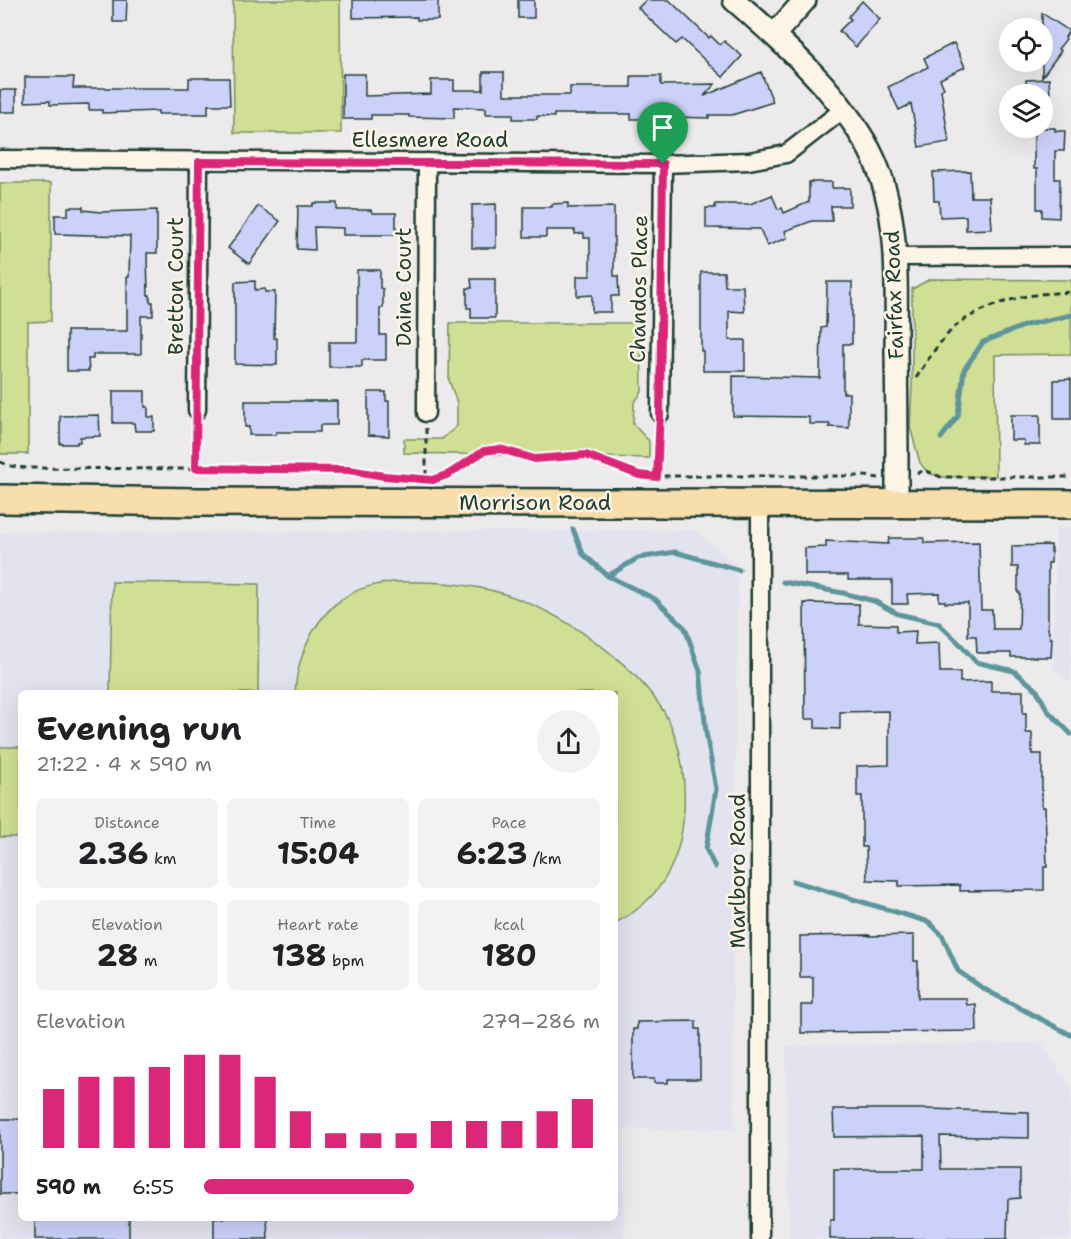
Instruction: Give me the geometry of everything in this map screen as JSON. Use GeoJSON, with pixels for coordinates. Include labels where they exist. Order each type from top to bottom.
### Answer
{"type":"FeatureCollection","features":[{"type":"Feature","properties":{"kind":"main road","name":"Morrison Road"},"geometry":{"type":"LineString","coordinates":[[0,499],[196,502],[1071,504]]}},
{"type":"Feature","properties":{"kind":"street","name":"Fairfax Road"},"geometry":{"type":"LineString","coordinates":[[734,0],[805,64],[844,109],[865,141],[878,167],[889,207],[896,257],[897,504]]}},
{"type":"Feature","properties":{"kind":"street"},"geometry":{"type":"LineString","coordinates":[[774,35],[805,0]]}},
{"type":"Feature","properties":{"kind":"street","name":"Ellesmere Road"},"geometry":{"type":"LineString","coordinates":[[0,159],[663,164],[749,161],[786,154],[844,109]]}},
{"type":"Feature","properties":{"kind":"street","name":"Bretton Court"},"geometry":{"type":"LineString","coordinates":[[197,410],[199,162]]}},
{"type":"Feature","properties":{"kind":"street","name":"Daine Court"},"geometry":{"type":"LineString","coordinates":[[426,413],[427,162]]}},
{"type":"Feature","properties":{"kind":"street","name":"Chandos Place"},"geometry":{"type":"LineString","coordinates":[[660,414],[663,164]]}},
{"type":"Feature","properties":{"kind":"street"},"geometry":{"type":"LineString","coordinates":[[896,257],[1071,256]]}},
{"type":"Feature","properties":{"kind":"street","name":"Marlboro Road"},"geometry":{"type":"LineString","coordinates":[[760,504],[760,1239]]}},
{"type":"Feature","properties":{"kind":"path"},"geometry":{"type":"LineString","coordinates":[[912,385],[932,353],[957,325],[997,305],[1022,297],[1071,292]]}},
{"type":"Feature","properties":{"kind":"path"},"geometry":{"type":"LineString","coordinates":[[196,468],[197,410]]}},
{"type":"Feature","properties":{"kind":"path"},"geometry":{"type":"LineString","coordinates":[[426,413],[426,480]]}},
{"type":"Feature","properties":{"kind":"path"},"geometry":{"type":"LineString","coordinates":[[657,477],[660,414]]}},
{"type":"Feature","properties":{"kind":"path"},"geometry":{"type":"LineString","coordinates":[[0,462],[26,468],[349,470],[433,480],[449,474],[491,449],[509,451],[535,459],[586,455],[639,475],[657,477],[865,476],[881,478]]}},
{"type":"Feature","properties":{"kind":"path"},"geometry":{"type":"LineString","coordinates":[[909,478],[924,470],[941,477],[1071,477]]}},
{"type":"Feature","properties":{"kind":"shaded area"},"geometry":{"type":"Polygon","coordinates":[[[1056,528],[1071,528],[1071,682],[1053,668],[1056,528]]]}},
{"type":"Feature","properties":{"kind":"shaded area"},"geometry":{"type":"Polygon","coordinates":[[[694,530],[738,566],[733,963],[734,1129],[624,1129],[624,1239],[0,1239],[0,533],[694,530]]]}},
{"type":"Feature","properties":{"kind":"shaded area"},"geometry":{"type":"Polygon","coordinates":[[[1042,1043],[1071,1089],[1071,1239],[789,1239],[786,1046],[1042,1043]]]}},
{"type":"Feature","properties":{"kind":"green space"},"geometry":{"type":"Polygon","coordinates":[[[233,0],[340,0],[341,133],[234,133],[233,0]]]}},
{"type":"Feature","properties":{"kind":"green space"},"geometry":{"type":"Polygon","coordinates":[[[0,183],[51,183],[51,321],[28,322],[28,454],[0,454],[0,183]]]}},
{"type":"Feature","properties":{"kind":"green space"},"geometry":{"type":"Polygon","coordinates":[[[930,279],[1071,280],[1071,354],[995,355],[996,476],[941,477],[928,473],[920,463],[910,427],[912,289],[930,279]]]}},
{"type":"Feature","properties":{"kind":"green space"},"geometry":{"type":"Polygon","coordinates":[[[450,323],[641,323],[642,392],[634,403],[633,424],[649,441],[649,458],[404,453],[404,439],[442,439],[457,426],[457,403],[449,380],[450,323]]]}},
{"type":"Feature","properties":{"kind":"green space"},"geometry":{"type":"Polygon","coordinates":[[[112,582],[259,584],[258,690],[110,690],[112,582]]]}},
{"type":"Feature","properties":{"kind":"green space"},"geometry":{"type":"Polygon","coordinates":[[[393,582],[434,582],[474,587],[524,601],[592,639],[633,674],[650,692],[664,712],[676,738],[684,780],[684,808],[680,839],[670,869],[654,894],[643,905],[618,921],[618,690],[295,690],[304,649],[319,623],[339,601],[352,593],[393,582]]]}},
{"type":"Feature","properties":{"kind":"green space"},"geometry":{"type":"Polygon","coordinates":[[[0,747],[18,747],[18,837],[0,837],[0,747]]]}},
{"type":"Feature","properties":{"kind":"building"},"geometry":{"type":"Polygon","coordinates":[[[113,0],[127,0],[126,22],[113,22],[113,0]]]}},
{"type":"Feature","properties":{"kind":"building"},"geometry":{"type":"Polygon","coordinates":[[[353,0],[438,0],[438,20],[417,20],[417,17],[353,18],[353,0]]]}},
{"type":"Feature","properties":{"kind":"building"},"geometry":{"type":"Polygon","coordinates":[[[518,0],[534,0],[534,18],[518,18],[518,0]]]}},
{"type":"Feature","properties":{"kind":"building"},"geometry":{"type":"Polygon","coordinates":[[[646,0],[669,0],[709,38],[711,36],[720,45],[724,41],[742,56],[723,77],[682,39],[676,44],[638,8],[646,0]]]}},
{"type":"Feature","properties":{"kind":"building"},"geometry":{"type":"Polygon","coordinates":[[[862,1],[880,19],[856,47],[839,31],[851,19],[848,17],[862,1]]]}},
{"type":"Feature","properties":{"kind":"building"},"geometry":{"type":"Polygon","coordinates":[[[1053,20],[1069,31],[1058,49],[1061,51],[1053,62],[1053,20]]]}},
{"type":"Feature","properties":{"kind":"building"},"geometry":{"type":"Polygon","coordinates":[[[954,43],[965,67],[940,79],[944,88],[941,90],[949,142],[919,147],[911,104],[899,110],[888,87],[928,67],[924,58],[954,43]]]}},
{"type":"Feature","properties":{"kind":"building"},"geometry":{"type":"Polygon","coordinates":[[[483,72],[504,72],[504,95],[570,95],[570,87],[631,87],[631,76],[661,76],[661,85],[715,84],[704,96],[761,72],[773,102],[732,115],[709,115],[709,118],[631,119],[631,114],[554,114],[554,117],[537,116],[537,119],[513,119],[513,114],[486,114],[486,108],[454,107],[454,118],[371,115],[371,119],[343,119],[343,74],[365,74],[365,96],[431,94],[431,80],[454,80],[454,90],[483,90],[483,72]]]}},
{"type":"Feature","properties":{"kind":"building"},"geometry":{"type":"Polygon","coordinates":[[[25,77],[74,77],[73,88],[189,88],[189,78],[229,78],[230,105],[208,105],[208,114],[158,114],[158,111],[102,113],[102,110],[89,110],[89,104],[50,105],[50,101],[25,102],[25,77]]]}},
{"type":"Feature","properties":{"kind":"building"},"geometry":{"type":"Polygon","coordinates":[[[1049,79],[1049,84],[1026,84],[1026,80],[1049,79]]]}},
{"type":"Feature","properties":{"kind":"building"},"geometry":{"type":"Polygon","coordinates":[[[0,90],[16,90],[16,112],[0,112],[0,90]]]}},
{"type":"Feature","properties":{"kind":"building"},"geometry":{"type":"Polygon","coordinates":[[[1053,128],[1055,131],[1065,131],[1064,151],[1055,151],[1055,179],[1060,179],[1059,218],[1042,217],[1042,209],[1037,209],[1037,169],[1034,169],[1034,138],[1053,138],[1053,128]]]}},
{"type":"Feature","properties":{"kind":"building"},"geometry":{"type":"Polygon","coordinates":[[[970,171],[971,197],[990,197],[992,229],[966,230],[966,216],[940,217],[939,201],[934,201],[933,172],[970,171]]]}},
{"type":"Feature","properties":{"kind":"building"},"geometry":{"type":"Polygon","coordinates":[[[809,182],[832,182],[832,188],[850,188],[850,206],[831,206],[832,221],[812,221],[785,231],[787,238],[767,246],[760,229],[706,228],[706,208],[715,208],[715,204],[750,204],[772,195],[778,209],[782,208],[784,213],[809,202],[809,182]]]}},
{"type":"Feature","properties":{"kind":"building"},"geometry":{"type":"Polygon","coordinates":[[[313,203],[337,203],[337,210],[396,213],[396,235],[343,235],[343,228],[314,227],[315,250],[297,249],[298,206],[313,206],[313,203]]]}},
{"type":"Feature","properties":{"kind":"building"},"geometry":{"type":"Polygon","coordinates":[[[568,203],[568,208],[614,207],[614,276],[618,276],[619,296],[611,296],[611,312],[592,312],[592,295],[577,296],[577,276],[590,276],[590,238],[584,238],[584,233],[575,234],[575,230],[546,230],[546,237],[524,237],[524,207],[552,207],[552,204],[568,203]]]}},
{"type":"Feature","properties":{"kind":"building"},"geometry":{"type":"Polygon","coordinates":[[[496,204],[496,248],[472,248],[472,205],[496,204]]]}},
{"type":"Feature","properties":{"kind":"building"},"geometry":{"type":"Polygon","coordinates":[[[258,206],[280,221],[249,264],[228,248],[258,206]]]}},
{"type":"Feature","properties":{"kind":"building"},"geometry":{"type":"Polygon","coordinates":[[[68,207],[83,207],[83,210],[101,212],[157,210],[157,253],[147,253],[148,295],[150,295],[150,302],[153,302],[153,316],[141,316],[141,354],[93,354],[93,359],[88,359],[89,371],[67,371],[67,331],[127,331],[130,236],[55,234],[55,215],[68,215],[68,207]]]}},
{"type":"Feature","properties":{"kind":"building"},"geometry":{"type":"Polygon","coordinates":[[[357,270],[380,270],[383,308],[380,308],[380,335],[386,335],[386,360],[362,360],[362,367],[329,367],[329,342],[357,342],[357,270]]]}},
{"type":"Feature","properties":{"kind":"building"},"geometry":{"type":"Polygon","coordinates":[[[701,272],[724,272],[725,286],[743,286],[744,312],[729,311],[729,340],[745,340],[745,371],[703,371],[701,272]]]}},
{"type":"Feature","properties":{"kind":"building"},"geometry":{"type":"Polygon","coordinates":[[[471,279],[495,279],[495,318],[471,318],[471,308],[467,308],[467,288],[472,288],[471,279]]]}},
{"type":"Feature","properties":{"kind":"building"},"geometry":{"type":"Polygon","coordinates":[[[255,281],[255,290],[265,289],[265,292],[275,292],[274,338],[277,338],[277,365],[235,364],[235,282],[255,281]]]}},
{"type":"Feature","properties":{"kind":"building"},"geometry":{"type":"Polygon","coordinates":[[[827,282],[852,282],[852,344],[843,344],[843,393],[849,393],[849,428],[829,427],[830,424],[809,424],[809,417],[733,416],[733,376],[820,378],[821,328],[826,327],[827,282]]]}},
{"type":"Feature","properties":{"kind":"building"},"geometry":{"type":"Polygon","coordinates":[[[1071,379],[1071,419],[1054,419],[1054,380],[1071,379]]]}},
{"type":"Feature","properties":{"kind":"building"},"geometry":{"type":"Polygon","coordinates":[[[113,391],[145,391],[145,407],[148,407],[148,417],[154,417],[154,431],[135,431],[134,423],[113,423],[113,391]]]}},
{"type":"Feature","properties":{"kind":"building"},"geometry":{"type":"Polygon","coordinates":[[[368,392],[386,392],[386,401],[389,401],[389,436],[368,435],[368,392]]]}},
{"type":"Feature","properties":{"kind":"building"},"geometry":{"type":"Polygon","coordinates":[[[245,401],[337,401],[337,425],[320,425],[320,432],[276,432],[276,435],[249,435],[249,427],[245,427],[245,401]]]}},
{"type":"Feature","properties":{"kind":"building"},"geometry":{"type":"Polygon","coordinates":[[[99,415],[100,436],[80,437],[80,442],[77,444],[60,444],[60,416],[99,415]]]}},
{"type":"Feature","properties":{"kind":"building"},"geometry":{"type":"Polygon","coordinates":[[[1011,415],[1040,415],[1040,445],[1024,445],[1024,440],[1011,440],[1011,415]]]}},
{"type":"Feature","properties":{"kind":"building"},"geometry":{"type":"Polygon","coordinates":[[[889,538],[924,538],[924,543],[979,542],[981,610],[992,610],[993,629],[1019,629],[1018,567],[1012,567],[1012,546],[1051,545],[1051,563],[1048,563],[1048,628],[1050,638],[1052,638],[1051,657],[1011,657],[1011,653],[977,653],[976,636],[968,636],[968,603],[939,601],[939,593],[907,594],[908,604],[892,604],[892,580],[848,580],[848,575],[805,575],[805,548],[826,547],[826,541],[888,544],[889,538]]]}},
{"type":"Feature","properties":{"kind":"building"},"geometry":{"type":"Polygon","coordinates":[[[804,603],[859,604],[859,624],[896,625],[896,632],[916,631],[915,644],[939,643],[940,672],[960,672],[960,682],[991,681],[991,691],[1023,691],[1023,713],[1026,713],[1026,733],[1032,733],[1032,754],[1042,754],[1042,807],[1045,807],[1047,867],[1044,867],[1044,890],[960,891],[960,885],[899,886],[899,881],[867,880],[866,847],[862,847],[862,796],[857,796],[857,766],[889,765],[889,711],[840,712],[840,729],[815,728],[815,719],[805,719],[804,603]]]}},
{"type":"Feature","properties":{"kind":"building"},"geometry":{"type":"Polygon","coordinates":[[[914,935],[914,961],[918,961],[918,998],[966,998],[967,1005],[976,1004],[977,1031],[801,1033],[801,1005],[813,1005],[813,977],[800,977],[800,936],[914,935]]]}},
{"type":"Feature","properties":{"kind":"building"},"geometry":{"type":"Polygon","coordinates":[[[696,1021],[696,1029],[700,1029],[700,1079],[668,1079],[668,1083],[654,1083],[654,1079],[633,1079],[633,1029],[637,1029],[637,1022],[696,1021]]]}},
{"type":"Feature","properties":{"kind":"building"},"geometry":{"type":"Polygon","coordinates":[[[833,1109],[1029,1112],[1029,1138],[940,1136],[941,1169],[1020,1169],[1020,1198],[1008,1199],[1007,1239],[830,1239],[830,1220],[834,1220],[834,1169],[924,1169],[924,1136],[834,1137],[833,1109]]]}},
{"type":"Feature","properties":{"kind":"building"},"geometry":{"type":"Polygon","coordinates":[[[0,1119],[18,1119],[18,1194],[0,1194],[0,1119]]]}},
{"type":"Feature","properties":{"kind":"building"},"geometry":{"type":"Polygon","coordinates":[[[35,1221],[129,1221],[129,1239],[35,1239],[35,1221]]]}},
{"type":"Feature","properties":{"kind":"building"},"geometry":{"type":"Polygon","coordinates":[[[214,1221],[267,1221],[268,1239],[214,1239],[214,1221]]]}},
{"type":"Feature","properties":{"kind":"waterway"},"geometry":{"type":"LineString","coordinates":[[941,438],[958,416],[964,370],[983,342],[1026,325],[1071,315]]}},
{"type":"Feature","properties":{"kind":"waterway"},"geometry":{"type":"LineString","coordinates":[[573,529],[583,554],[608,576],[638,558],[675,552],[739,570]]}},
{"type":"Feature","properties":{"kind":"waterway"},"geometry":{"type":"LineString","coordinates":[[608,576],[655,599],[685,628],[700,671],[706,732],[716,789],[706,849],[715,867]]}},
{"type":"Feature","properties":{"kind":"waterway"},"geometry":{"type":"LineString","coordinates":[[783,582],[874,601],[898,614],[938,623],[976,662],[1014,671],[1036,689],[1048,711],[1071,734]]}},
{"type":"Feature","properties":{"kind":"waterway"},"geometry":{"type":"LineString","coordinates":[[793,881],[929,922],[942,935],[958,971],[984,989],[1071,1035]]}},
{"type":"Feature","properties":{"kind":"route"},"geometry":{"type":"LineString","coordinates":[[199,162],[663,164],[657,477],[639,475],[586,455],[535,459],[500,449],[484,451],[449,474],[433,480],[384,476],[349,470],[196,468],[199,162]]}}]}
